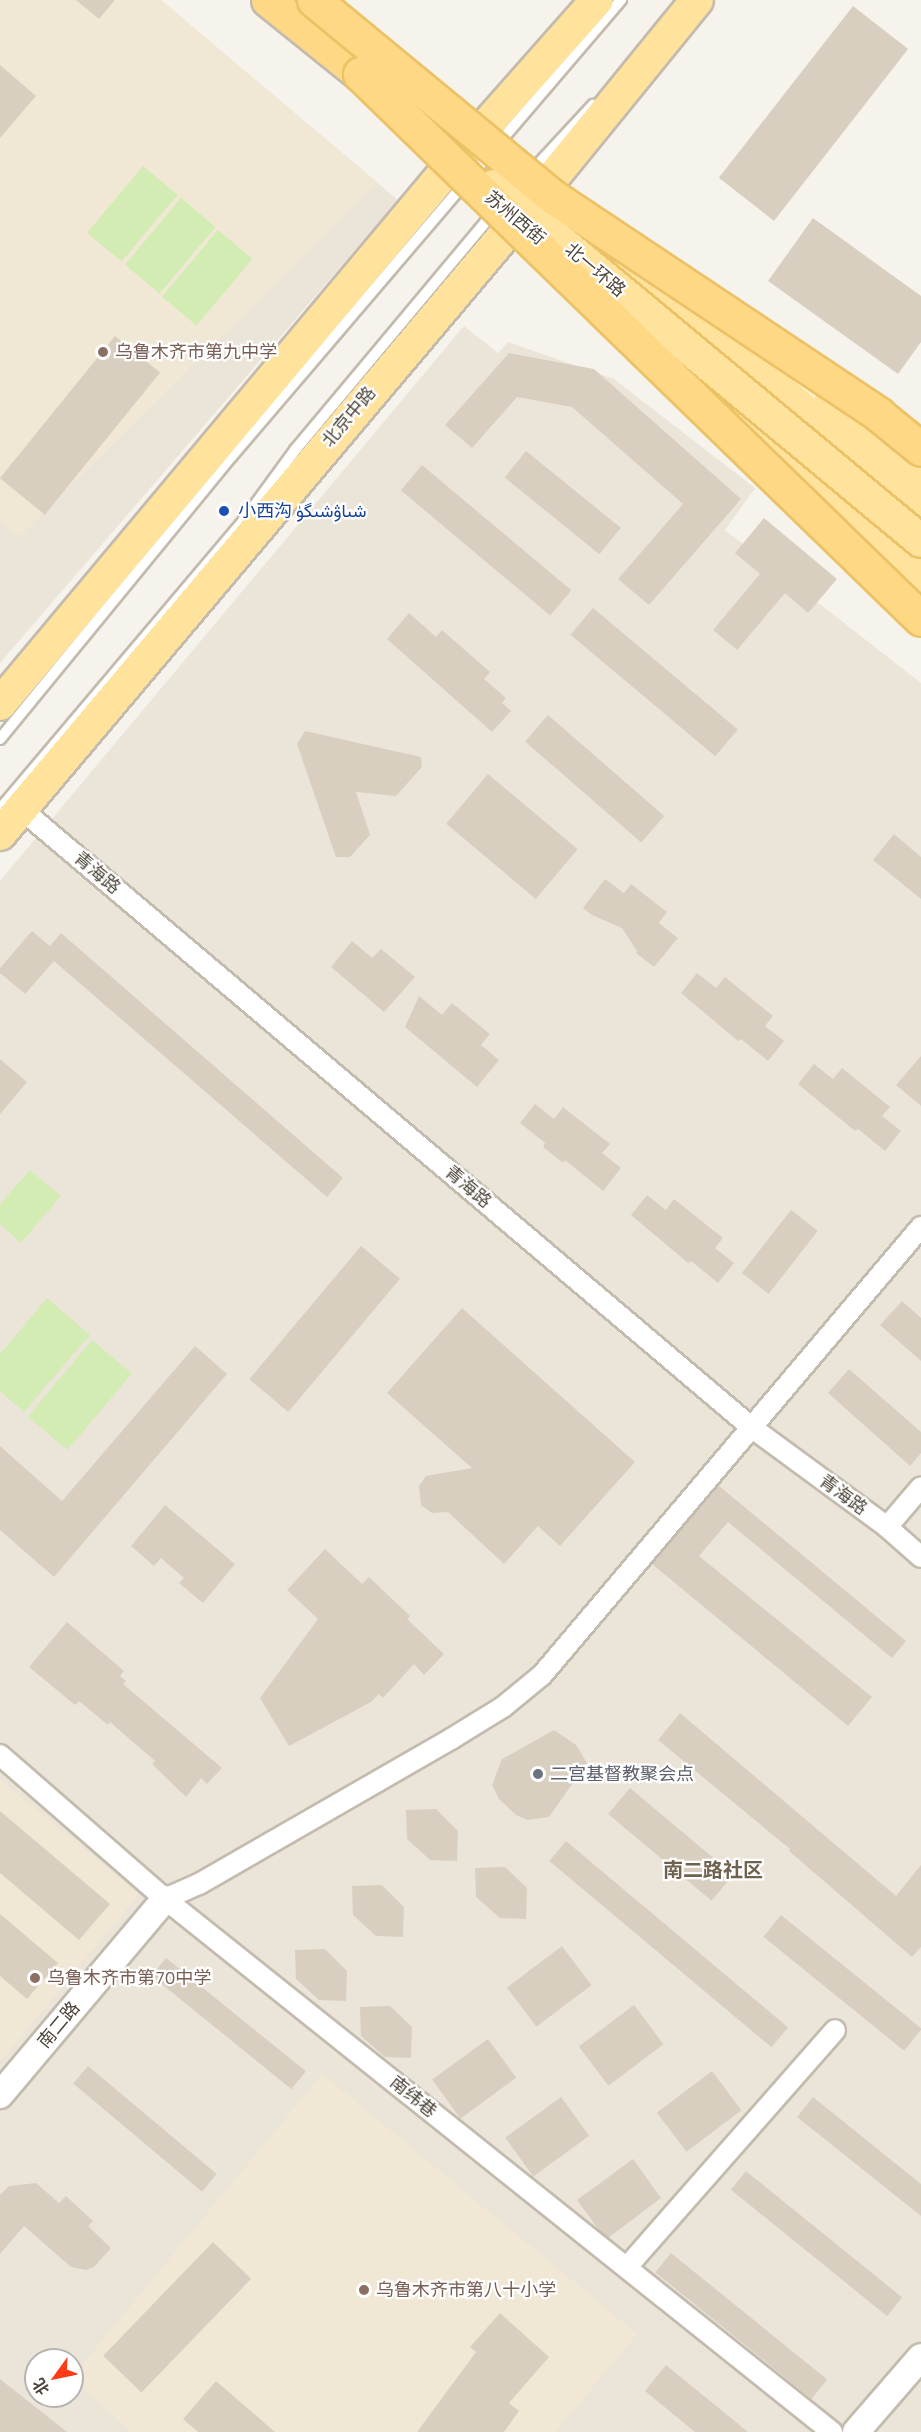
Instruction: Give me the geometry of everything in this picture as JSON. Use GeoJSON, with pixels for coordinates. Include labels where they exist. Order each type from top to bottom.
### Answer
{"type":"FeatureCollection","features":[{"type":"Feature","properties":{"kind":"highway","name":"北一环路"},"geometry":{"type":"LineString","coordinates":[[268,0],[360,74]]}},
{"type":"Feature","properties":{"kind":"highway","name":"北一环路"},"geometry":{"type":"LineString","coordinates":[[314,0],[526,192]]}},
{"type":"Feature","properties":{"kind":"highway"},"geometry":{"type":"LineString","coordinates":[[360,74],[582,293],[921,619]]}},
{"type":"Feature","properties":{"kind":"highway"},"geometry":{"type":"LineString","coordinates":[[526,192],[878,414],[921,449]]}},
{"type":"Feature","properties":{"kind":"main road","name":"苏州西街"},"geometry":{"type":"LineString","coordinates":[[249,0],[460,172],[526,192],[757,347],[921,496]]}},
{"type":"Feature","properties":{"kind":"main road","name":"苏州西街"},"geometry":{"type":"LineString","coordinates":[[335,0],[493,136],[526,192],[672,348]]}},
{"type":"Feature","properties":{"kind":"main road"},"geometry":{"type":"LineString","coordinates":[[0,704],[493,136],[597,0]]}},
{"type":"Feature","properties":{"kind":"main road","name":"北京中路"},"geometry":{"type":"LineString","coordinates":[[0,834],[10,809],[526,192],[697,0]]}},
{"type":"Feature","properties":{"kind":"main road","name":"北一环路"},"geometry":{"type":"LineString","coordinates":[[360,74],[918,559]]}},
{"type":"Feature","properties":{"kind":"main road","name":"北一环路"},"geometry":{"type":"LineString","coordinates":[[526,192],[921,505]]}},
{"type":"Feature","properties":{"kind":"main road"},"geometry":{"type":"LineString","coordinates":[[757,347],[869,428],[921,470]]}},
{"type":"Feature","properties":{"kind":"main road"},"geometry":{"type":"LineString","coordinates":[[672,348],[918,559]]}},
{"type":"Feature","properties":{"kind":"street","name":"青海路"},"geometry":{"type":"LineString","coordinates":[[10,809],[751,1427],[887,1527],[921,1557]]}},
{"type":"Feature","properties":{"kind":"street"},"geometry":{"type":"LineString","coordinates":[[165,1899],[199,1884],[503,1707],[542,1675],[921,1227]]}},
{"type":"Feature","properties":{"kind":"street"},"geometry":{"type":"LineString","coordinates":[[887,1527],[921,1487]]}},
{"type":"Feature","properties":{"kind":"street","name":"南纬巷"},"geometry":{"type":"LineString","coordinates":[[0,1755],[165,1899],[832,2432]]}},
{"type":"Feature","properties":{"kind":"street","name":"南二路"},"geometry":{"type":"LineString","coordinates":[[0,2096],[165,1899]]}},
{"type":"Feature","properties":{"kind":"street"},"geometry":{"type":"LineString","coordinates":[[627,2267],[835,2030]]}},
{"type":"Feature","properties":{"kind":"street"},"geometry":{"type":"LineString","coordinates":[[856,2432],[921,2357]]}},
{"type":"Feature","properties":{"kind":"lane"},"geometry":{"type":"LineString","coordinates":[[493,136],[621,0]]}},
{"type":"Feature","properties":{"kind":"lane"},"geometry":{"type":"LineString","coordinates":[[526,192],[598,99]]}},
{"type":"Feature","properties":{"kind":"lane"},"geometry":{"type":"LineString","coordinates":[[0,739],[460,172]]}},
{"type":"Feature","properties":{"kind":"shaded area","name":"乌鲁木齐市第九中学"},"geometry":{"type":"Polygon","coordinates":[[[0,0],[161,0],[398,200],[0,663],[0,0]]]}},
{"type":"Feature","properties":{"kind":"shaded area","name":"乌鲁木齐市第九中学"},"geometry":{"type":"Polygon","coordinates":[[[0,0],[161,0],[377,183],[19,537],[0,521],[0,0]]]}},
{"type":"Feature","properties":{"kind":"shaded area"},"geometry":{"type":"Polygon","coordinates":[[[464,326],[498,353],[508,342],[614,379],[755,488],[725,530],[921,683],[921,2432],[0,2432],[0,881],[464,326]]]}},
{"type":"Feature","properties":{"kind":"shaded area","name":"乌鲁木齐市第70中学"},"geometry":{"type":"Polygon","coordinates":[[[0,1780],[139,1894],[0,2062],[0,1780]]]}},
{"type":"Feature","properties":{"kind":"shaded area","name":"乌鲁木齐市第八十小学"},"geometry":{"type":"Polygon","coordinates":[[[322,2074],[637,2334],[555,2432],[131,2432],[84,2388],[84,2362],[322,2074]]]}},
{"type":"Feature","properties":{"kind":"green space"},"geometry":{"type":"Polygon","coordinates":[[[143,166],[177,195],[122,262],[87,233],[143,166]]]}},
{"type":"Feature","properties":{"kind":"green space"},"geometry":{"type":"Polygon","coordinates":[[[181,198],[215,227],[160,294],[125,265],[181,198]]]}},
{"type":"Feature","properties":{"kind":"green space"},"geometry":{"type":"Polygon","coordinates":[[[218,230],[252,259],[197,326],[162,297],[218,230]]]}},
{"type":"Feature","properties":{"kind":"green space"},"geometry":{"type":"Polygon","coordinates":[[[30,1170],[61,1196],[21,1243],[0,1224],[0,1204],[30,1170]]]}},
{"type":"Feature","properties":{"kind":"green space"},"geometry":{"type":"Polygon","coordinates":[[[47,1298],[90,1335],[24,1412],[0,1391],[0,1354],[47,1298]]]}},
{"type":"Feature","properties":{"kind":"green space"},"geometry":{"type":"Polygon","coordinates":[[[92,1340],[132,1373],[68,1450],[28,1417],[92,1340]]]}},
{"type":"Feature","properties":{"kind":"building"},"geometry":{"type":"Polygon","coordinates":[[[76,0],[115,0],[99,19],[76,0]]]}},
{"type":"Feature","properties":{"kind":"building"},"geometry":{"type":"Polygon","coordinates":[[[853,6],[908,49],[774,221],[719,178],[853,6]]]}},
{"type":"Feature","properties":{"kind":"building"},"geometry":{"type":"Polygon","coordinates":[[[0,65],[36,96],[0,138],[0,65]]]}},
{"type":"Feature","properties":{"kind":"building"},"geometry":{"type":"Polygon","coordinates":[[[813,218],[921,296],[921,342],[898,374],[768,281],[813,218]]]}},
{"type":"Feature","properties":{"kind":"building"},"geometry":{"type":"Polygon","coordinates":[[[115,336],[160,373],[45,515],[0,478],[115,336]]]}},
{"type":"Feature","properties":{"kind":"building"},"geometry":{"type":"Polygon","coordinates":[[[509,353],[594,369],[741,499],[649,605],[618,579],[683,504],[572,407],[517,397],[472,448],[445,425],[509,353]]]}},
{"type":"Feature","properties":{"kind":"building"},"geometry":{"type":"Polygon","coordinates":[[[526,451],[621,528],[599,554],[505,477],[526,451]]]}},
{"type":"Feature","properties":{"kind":"building"},"geometry":{"type":"Polygon","coordinates":[[[422,465],[571,590],[550,616],[401,490],[422,465]]]}},
{"type":"Feature","properties":{"kind":"building"},"geometry":{"type":"Polygon","coordinates":[[[764,518],[837,579],[808,613],[785,593],[737,650],[713,630],[760,574],[735,553],[764,518]]]}},
{"type":"Feature","properties":{"kind":"building"},"geometry":{"type":"Polygon","coordinates":[[[593,608],[738,729],[715,756],[571,635],[593,608]]]}},
{"type":"Feature","properties":{"kind":"building"},"geometry":{"type":"Polygon","coordinates":[[[409,613],[436,637],[442,630],[490,672],[484,679],[506,698],[502,703],[511,711],[492,732],[387,639],[409,613]]]}},
{"type":"Feature","properties":{"kind":"building"},"geometry":{"type":"Polygon","coordinates":[[[548,715],[664,816],[641,842],[525,741],[548,715]]]}},
{"type":"Feature","properties":{"kind":"building"},"geometry":{"type":"Polygon","coordinates":[[[305,731],[421,757],[422,767],[396,796],[356,792],[370,835],[350,857],[336,857],[297,744],[305,731]]]}},
{"type":"Feature","properties":{"kind":"building"},"geometry":{"type":"Polygon","coordinates":[[[488,774],[578,849],[536,899],[446,824],[488,774]]]}},
{"type":"Feature","properties":{"kind":"building"},"geometry":{"type":"Polygon","coordinates":[[[894,834],[921,857],[921,899],[873,860],[894,834]]]}},
{"type":"Feature","properties":{"kind":"building"},"geometry":{"type":"Polygon","coordinates":[[[605,879],[624,893],[631,884],[667,912],[659,923],[678,938],[654,967],[636,953],[637,951],[622,928],[592,915],[583,908],[605,879]]]}},
{"type":"Feature","properties":{"kind":"building"},"geometry":{"type":"Polygon","coordinates":[[[32,931],[50,946],[61,933],[343,1178],[327,1197],[54,961],[25,994],[0,973],[0,968],[32,931]]]}},
{"type":"Feature","properties":{"kind":"building"},"geometry":{"type":"Polygon","coordinates":[[[352,941],[372,958],[381,949],[415,977],[384,1012],[331,967],[352,941]]]}},
{"type":"Feature","properties":{"kind":"building"},"geometry":{"type":"Polygon","coordinates":[[[697,973],[716,988],[725,977],[773,1016],[765,1026],[784,1041],[768,1061],[741,1039],[738,1041],[681,993],[697,973]]]}},
{"type":"Feature","properties":{"kind":"building"},"geometry":{"type":"Polygon","coordinates":[[[419,996],[442,1015],[452,1003],[490,1034],[481,1045],[499,1060],[477,1087],[405,1027],[419,996]]]}},
{"type":"Feature","properties":{"kind":"building"},"geometry":{"type":"Polygon","coordinates":[[[921,1056],[921,1106],[896,1085],[921,1056]]]}},
{"type":"Feature","properties":{"kind":"building"},"geometry":{"type":"Polygon","coordinates":[[[0,1059],[27,1082],[0,1114],[0,1059]]]}},
{"type":"Feature","properties":{"kind":"building"},"geometry":{"type":"Polygon","coordinates":[[[814,1064],[833,1079],[842,1068],[890,1107],[882,1116],[901,1131],[885,1151],[858,1129],[855,1131],[798,1084],[814,1064]]]}},
{"type":"Feature","properties":{"kind":"building"},"geometry":{"type":"Polygon","coordinates":[[[535,1104],[554,1119],[563,1107],[610,1144],[602,1153],[621,1168],[603,1191],[565,1160],[563,1163],[543,1147],[545,1143],[520,1123],[535,1104]]]}},
{"type":"Feature","properties":{"kind":"building"},"geometry":{"type":"Polygon","coordinates":[[[647,1195],[666,1210],[674,1199],[723,1238],[715,1248],[734,1263],[718,1283],[691,1261],[688,1263],[631,1215],[647,1195]]]}},
{"type":"Feature","properties":{"kind":"building"},"geometry":{"type":"Polygon","coordinates":[[[791,1210],[818,1231],[769,1294],[742,1273],[791,1210]]]}},
{"type":"Feature","properties":{"kind":"building"},"geometry":{"type":"Polygon","coordinates":[[[361,1246],[400,1279],[288,1412],[249,1379],[361,1246]]]}},
{"type":"Feature","properties":{"kind":"building"},"geometry":{"type":"Polygon","coordinates":[[[902,1301],[921,1318],[921,1361],[880,1325],[902,1301]]]}},
{"type":"Feature","properties":{"kind":"building"},"geometry":{"type":"Polygon","coordinates":[[[462,1308],[635,1462],[560,1546],[538,1526],[504,1564],[448,1512],[432,1513],[421,1505],[419,1486],[426,1476],[472,1468],[387,1393],[462,1308]]]}},
{"type":"Feature","properties":{"kind":"building"},"geometry":{"type":"Polygon","coordinates":[[[195,1346],[227,1374],[54,1577],[0,1530],[0,1446],[62,1501],[195,1346]]]}},
{"type":"Feature","properties":{"kind":"building"},"geometry":{"type":"Polygon","coordinates":[[[849,1369],[921,1432],[921,1453],[910,1466],[828,1393],[849,1369]]]}},
{"type":"Feature","properties":{"kind":"building"},"geometry":{"type":"Polygon","coordinates":[[[718,1485],[906,1641],[892,1658],[728,1522],[699,1556],[872,1697],[848,1726],[652,1564],[718,1485]]]}},
{"type":"Feature","properties":{"kind":"building"},"geometry":{"type":"Polygon","coordinates":[[[165,1505],[235,1564],[203,1603],[179,1583],[184,1578],[161,1558],[154,1566],[131,1546],[165,1505]]]}},
{"type":"Feature","properties":{"kind":"building"},"geometry":{"type":"Polygon","coordinates":[[[325,1549],[362,1584],[369,1577],[410,1616],[407,1619],[444,1654],[424,1675],[414,1664],[383,1698],[379,1694],[371,1702],[289,1746],[260,1698],[318,1619],[287,1590],[325,1549]]]}},
{"type":"Feature","properties":{"kind":"building"},"geometry":{"type":"Polygon","coordinates":[[[67,1622],[124,1671],[120,1676],[126,1681],[123,1684],[222,1768],[207,1784],[201,1778],[186,1797],[152,1764],[155,1761],[110,1722],[108,1725],[79,1701],[75,1705],[29,1667],[67,1622]]]}},
{"type":"Feature","properties":{"kind":"building"},"geometry":{"type":"Polygon","coordinates":[[[680,1713],[896,1896],[921,1865],[921,1947],[912,1957],[789,1851],[790,1849],[658,1740],[680,1713]]]}},
{"type":"Feature","properties":{"kind":"building","name":"二宫基督教聚会点"},"geometry":{"type":"Polygon","coordinates":[[[554,1730],[576,1745],[587,1763],[549,1817],[527,1820],[516,1815],[499,1799],[492,1785],[502,1759],[554,1730]]]}},
{"type":"Feature","properties":{"kind":"building"},"geometry":{"type":"Polygon","coordinates":[[[630,1788],[733,1875],[712,1901],[608,1814],[630,1788]]]}},
{"type":"Feature","properties":{"kind":"building"},"geometry":{"type":"Polygon","coordinates":[[[436,1809],[458,1831],[457,1861],[430,1860],[407,1839],[406,1810],[436,1809]]]}},
{"type":"Feature","properties":{"kind":"building"},"geometry":{"type":"Polygon","coordinates":[[[0,1811],[110,1904],[79,1940],[0,1873],[0,1811]]]}},
{"type":"Feature","properties":{"kind":"building"},"geometry":{"type":"Polygon","coordinates":[[[566,1841],[788,2027],[771,2047],[549,1861],[566,1841]]]}},
{"type":"Feature","properties":{"kind":"building"},"geometry":{"type":"Polygon","coordinates":[[[505,1867],[527,1888],[526,1919],[500,1918],[476,1897],[475,1868],[505,1867]]]}},
{"type":"Feature","properties":{"kind":"building"},"geometry":{"type":"Polygon","coordinates":[[[382,1885],[404,1907],[403,1937],[376,1936],[353,1915],[352,1886],[382,1885]]]}},
{"type":"Feature","properties":{"kind":"building"},"geometry":{"type":"Polygon","coordinates":[[[0,1914],[58,1963],[27,1999],[0,1976],[0,1914]]]}},
{"type":"Feature","properties":{"kind":"building"},"geometry":{"type":"Polygon","coordinates":[[[781,1915],[921,2028],[904,2051],[763,1937],[781,1915]]]}},
{"type":"Feature","properties":{"kind":"building"},"geometry":{"type":"Polygon","coordinates":[[[562,1946],[591,1985],[536,2027],[507,1988],[562,1946]]]}},
{"type":"Feature","properties":{"kind":"building"},"geometry":{"type":"Polygon","coordinates":[[[325,1949],[347,1971],[346,2001],[319,2000],[296,1979],[295,1950],[325,1949]]]}},
{"type":"Feature","properties":{"kind":"building"},"geometry":{"type":"Polygon","coordinates":[[[166,1958],[306,2071],[291,2089],[152,1976],[166,1958]]]}},
{"type":"Feature","properties":{"kind":"building"},"geometry":{"type":"Polygon","coordinates":[[[634,2005],[663,2044],[608,2086],[579,2047],[634,2005]]]}},
{"type":"Feature","properties":{"kind":"building"},"geometry":{"type":"Polygon","coordinates":[[[390,2006],[412,2027],[411,2058],[385,2057],[361,2036],[360,2007],[390,2006]]]}},
{"type":"Feature","properties":{"kind":"building"},"geometry":{"type":"Polygon","coordinates":[[[488,2039],[516,2078],[460,2118],[432,2080],[488,2039]]]}},
{"type":"Feature","properties":{"kind":"building"},"geometry":{"type":"Polygon","coordinates":[[[88,2066],[217,2174],[202,2192],[73,2084],[88,2066]]]}},
{"type":"Feature","properties":{"kind":"building"},"geometry":{"type":"Polygon","coordinates":[[[712,2071],[741,2110],[686,2152],[657,2113],[712,2071]]]}},
{"type":"Feature","properties":{"kind":"building"},"geometry":{"type":"Polygon","coordinates":[[[561,2097],[589,2136],[533,2176],[505,2138],[561,2097]]]}},
{"type":"Feature","properties":{"kind":"building"},"geometry":{"type":"Polygon","coordinates":[[[813,2097],[921,2184],[921,2216],[797,2117],[813,2097]]]}},
{"type":"Feature","properties":{"kind":"building"},"geometry":{"type":"Polygon","coordinates":[[[633,2159],[661,2198],[608,2238],[599,2230],[577,2200],[633,2159]]]}},
{"type":"Feature","properties":{"kind":"building"},"geometry":{"type":"Polygon","coordinates":[[[746,2171],[902,2297],[887,2316],[731,2190],[746,2171]]]}},
{"type":"Feature","properties":{"kind":"building"},"geometry":{"type":"Polygon","coordinates":[[[36,2183],[59,2203],[66,2196],[93,2221],[88,2226],[111,2248],[94,2267],[86,2270],[71,2267],[24,2226],[0,2254],[0,2195],[9,2186],[36,2183]]]}},
{"type":"Feature","properties":{"kind":"building"},"geometry":{"type":"Polygon","coordinates":[[[213,2242],[251,2279],[141,2392],[103,2356],[213,2242]]]}},
{"type":"Feature","properties":{"kind":"building"},"geometry":{"type":"Polygon","coordinates":[[[671,2253],[827,2379],[811,2399],[655,2272],[671,2253]]]}},
{"type":"Feature","properties":{"kind":"building"},"geometry":{"type":"Polygon","coordinates":[[[500,2313],[549,2357],[509,2403],[519,2411],[504,2432],[417,2432],[476,2352],[470,2347],[500,2313]]]}},
{"type":"Feature","properties":{"kind":"building"},"geometry":{"type":"Polygon","coordinates":[[[666,2365],[748,2432],[695,2432],[645,2391],[666,2365]]]}},
{"type":"Feature","properties":{"kind":"building"},"geometry":{"type":"Polygon","coordinates":[[[0,2379],[24,2398],[24,2408],[37,2408],[67,2432],[0,2432],[0,2379]]]}},
{"type":"Feature","properties":{"kind":"building"},"geometry":{"type":"Polygon","coordinates":[[[216,2381],[275,2432],[198,2432],[183,2419],[216,2381]]]}},
{"type":"Feature","properties":{"kind":"place","name":"乌鲁木齐市第九中学"},"geometry":{"type":"Point","coordinates":[103,352]}},
{"type":"Feature","properties":{"kind":"place","name":"小西沟 شىاۋشىگۈ"},"geometry":{"type":"Point","coordinates":[224,511]}},
{"type":"Feature","properties":{"kind":"place","name":"二宫基督教聚会点"},"geometry":{"type":"Point","coordinates":[538,1774]}},
{"type":"Feature","properties":{"kind":"place","name":"乌鲁木齐市第70中学"},"geometry":{"type":"Point","coordinates":[35,1978]}},
{"type":"Feature","properties":{"kind":"place","name":"乌鲁木齐市第八十小学"},"geometry":{"type":"Point","coordinates":[364,2290]}},
{"type":"Feature","properties":{"kind":"district","name":"南二路社区"},"geometry":{"type":"Point","coordinates":[713,1869]}}]}
